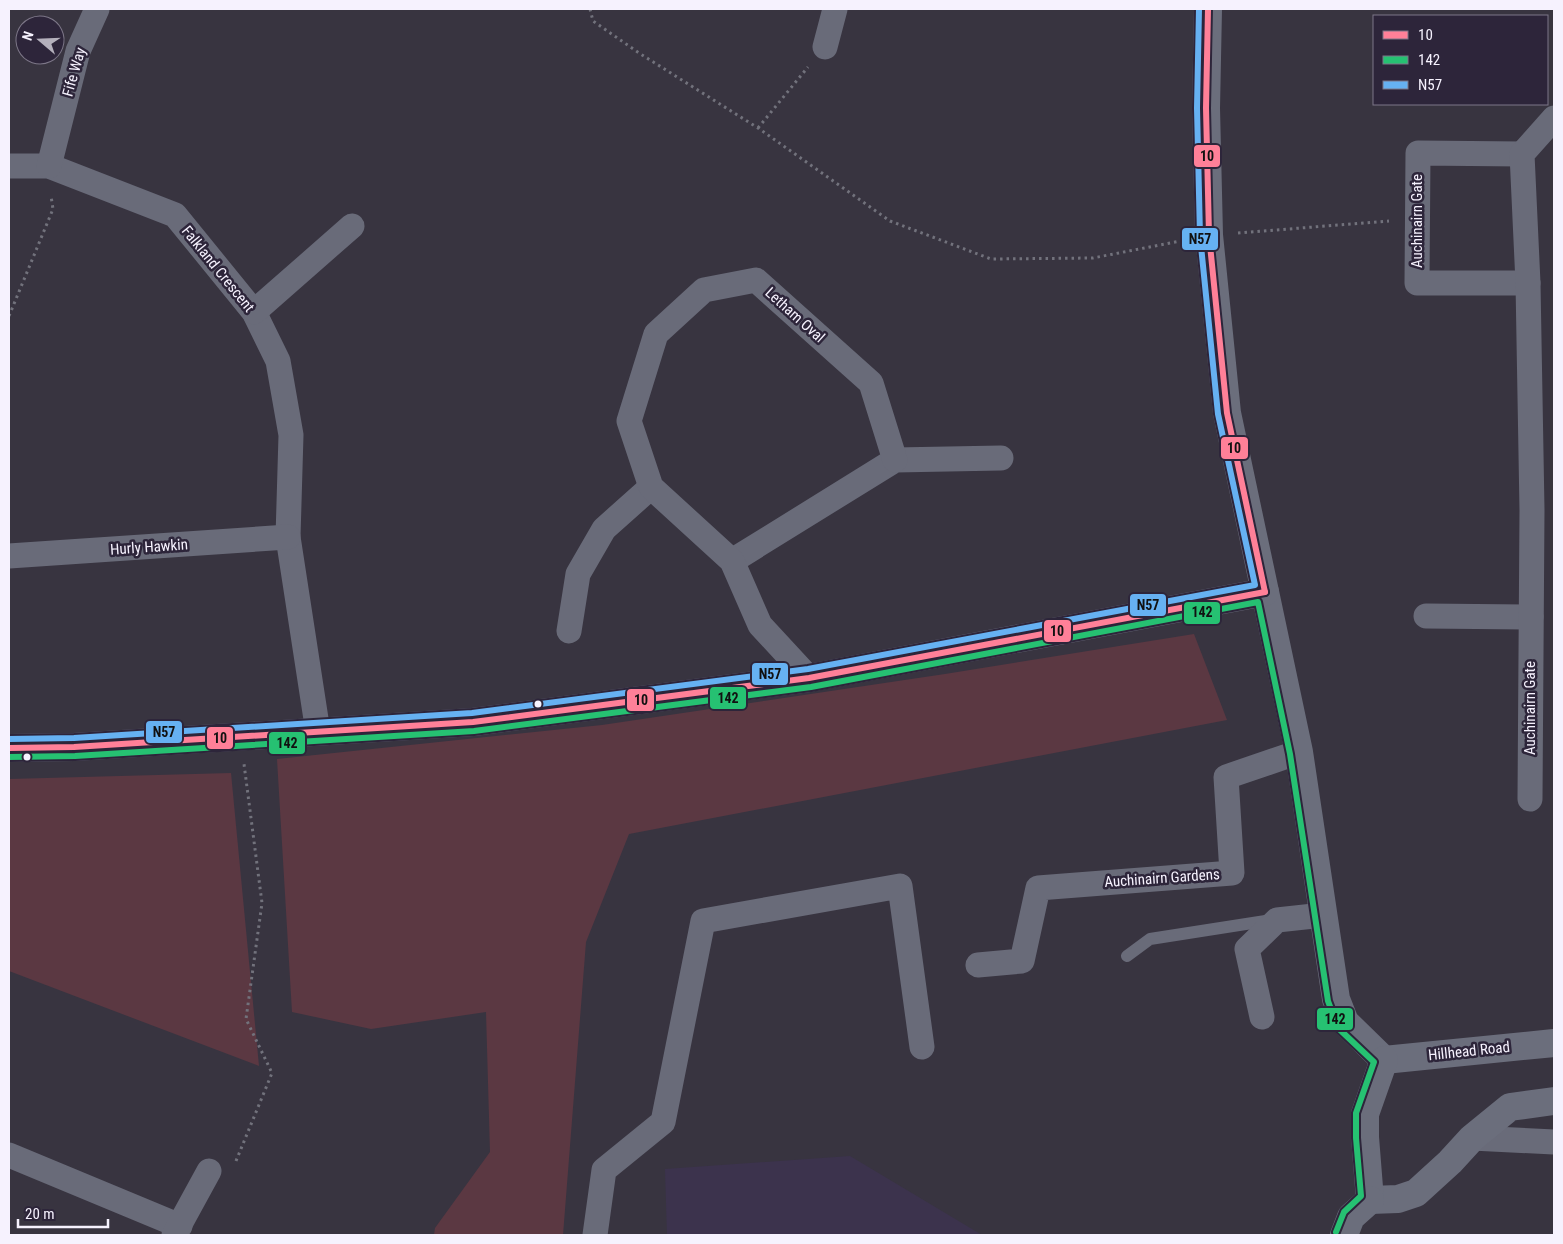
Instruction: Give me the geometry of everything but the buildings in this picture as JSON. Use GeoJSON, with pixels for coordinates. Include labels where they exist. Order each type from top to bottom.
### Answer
{"type":"FeatureCollection","features":[{"type":"Feature","properties":{"kind":"street","name":"Fife Way"},"geometry":{"type":"LineString","coordinates":[[49,166],[78,51],[97,9]]}},
{"type":"Feature","properties":{"kind":"street"},"geometry":{"type":"LineString","coordinates":[[824,47],[835,9]]}},
{"type":"Feature","properties":{"kind":"street"},"geometry":{"type":"LineString","coordinates":[[1208,9],[1206,108],[1209,235],[1227,413],[1299,752],[1336,1000],[1345,1022],[1384,1060],[1365,1114],[1364,1138],[1370,1200]]}},
{"type":"Feature","properties":{"kind":"street"},"geometry":{"type":"LineString","coordinates":[[1522,154],[1554,118]]}},
{"type":"Feature","properties":{"kind":"street","name":"Auchinairn Gate"},"geometry":{"type":"LineString","coordinates":[[1528,283],[1417,283],[1418,153],[1522,154],[1528,283],[1532,510],[1530,799]]}},
{"type":"Feature","properties":{"kind":"street","name":"Falkland Crescent"},"geometry":{"type":"LineString","coordinates":[[9,166],[49,166],[176,215],[254,312],[278,361],[291,435],[288,537],[318,732]]}},
{"type":"Feature","properties":{"kind":"street"},"geometry":{"type":"LineString","coordinates":[[254,312],[352,226]]}},
{"type":"Feature","properties":{"kind":"street","name":"Letham Oval"},"geometry":{"type":"LineString","coordinates":[[809,678],[760,625],[732,561],[651,487],[629,421],[656,334],[704,290],[756,280],[871,383],[894,460]]}},
{"type":"Feature","properties":{"kind":"street"},"geometry":{"type":"LineString","coordinates":[[732,561],[894,460],[1001,458]]}},
{"type":"Feature","properties":{"kind":"street"},"geometry":{"type":"LineString","coordinates":[[569,631],[578,574],[604,529],[651,487]]}},
{"type":"Feature","properties":{"kind":"street","name":"Hurly Hawkin"},"geometry":{"type":"LineString","coordinates":[[9,556],[288,537]]}},
{"type":"Feature","properties":{"kind":"street"},"geometry":{"type":"LineString","coordinates":[[9,748],[74,747],[473,722],[809,678],[1265,592]]}},
{"type":"Feature","properties":{"kind":"street"},"geometry":{"type":"LineString","coordinates":[[1426,616],[1531,617]]}},
{"type":"Feature","properties":{"kind":"street","name":"Auchinairn Gardens"},"geometry":{"type":"LineString","coordinates":[[978,965],[1022,961],[1038,888],[1232,873],[1226,777],[1299,752]]}},
{"type":"Feature","properties":{"kind":"street"},"geometry":{"type":"LineString","coordinates":[[595,1235],[604,1170],[663,1122],[703,922],[900,886],[922,1047]]}},
{"type":"Feature","properties":{"kind":"street"},"geometry":{"type":"LineString","coordinates":[[1262,1017],[1247,949],[1277,920],[1323,915]]}},
{"type":"Feature","properties":{"kind":"street","name":"Hillhead Road"},"geometry":{"type":"LineString","coordinates":[[1384,1060],[1554,1042]]}},
{"type":"Feature","properties":{"kind":"street"},"geometry":{"type":"LineString","coordinates":[[1344,1235],[1351,1217],[1370,1200],[1398,1199],[1416,1194],[1472,1138],[1510,1107],[1554,1101]]}},
{"type":"Feature","properties":{"kind":"street"},"geometry":{"type":"LineString","coordinates":[[1472,1138],[1554,1142]]}},
{"type":"Feature","properties":{"kind":"street"},"geometry":{"type":"LineString","coordinates":[[9,1156],[177,1230],[209,1171]]}},
{"type":"Feature","properties":{"kind":"lane"},"geometry":{"type":"LineString","coordinates":[[1127,956],[1150,939],[1277,920]]}},
{"type":"Feature","properties":{"kind":"path"},"geometry":{"type":"LineString","coordinates":[[590,9],[593,21],[639,53],[758,128],[890,220],[990,259],[1093,258],[1209,235],[1417,218]]}},
{"type":"Feature","properties":{"kind":"path"},"geometry":{"type":"LineString","coordinates":[[758,128],[824,47]]}},
{"type":"Feature","properties":{"kind":"path"},"geometry":{"type":"LineString","coordinates":[[9,316],[53,209],[49,166]]}},
{"type":"Feature","properties":{"kind":"path"},"geometry":{"type":"LineString","coordinates":[[209,1171],[234,1165],[272,1073],[246,1019],[262,903],[241,737]]}},
{"type":"Feature","properties":{"kind":"shaded area"},"geometry":{"type":"Polygon","coordinates":[[[1194,634],[1227,720],[629,834],[586,942],[563,1235],[434,1235],[435,1228],[490,1152],[486,1012],[371,1029],[292,1012],[277,759],[602,725],[945,674],[1194,634]]]}},
{"type":"Feature","properties":{"kind":"shaded area"},"geometry":{"type":"Polygon","coordinates":[[[231,773],[259,1066],[9,971],[9,779],[231,773]]]}},
{"type":"Feature","properties":{"kind":"shaded area"},"geometry":{"type":"Polygon","coordinates":[[[850,1156],[982,1235],[667,1235],[665,1169],[850,1156]]]}},
{"type":"Feature","properties":{"kind":"transit line","name":"N57"},"geometry":{"type":"LineString","coordinates":[[9,739],[74,738],[472,713],[808,669],[1255,585],[1218,414],[1200,236],[1197,108],[1199,9]]}},
{"type":"Feature","properties":{"kind":"transit line","name":"10"},"geometry":{"type":"LineString","coordinates":[[1208,9],[1206,108],[1209,235],[1227,413],[1265,592]]}},
{"type":"Feature","properties":{"kind":"transit line","name":"10"},"geometry":{"type":"LineString","coordinates":[[9,748],[74,747],[473,722],[809,678],[1265,592]]}},
{"type":"Feature","properties":{"kind":"transit line","name":"142"},"geometry":{"type":"LineString","coordinates":[[9,757],[75,756],[474,731],[811,687],[1258,602],[1290,754],[1328,1001],[1338,1028],[1374,1062],[1356,1113],[1356,1138],[1361,1196],[1344,1212],[1336,1232]]}}]}
